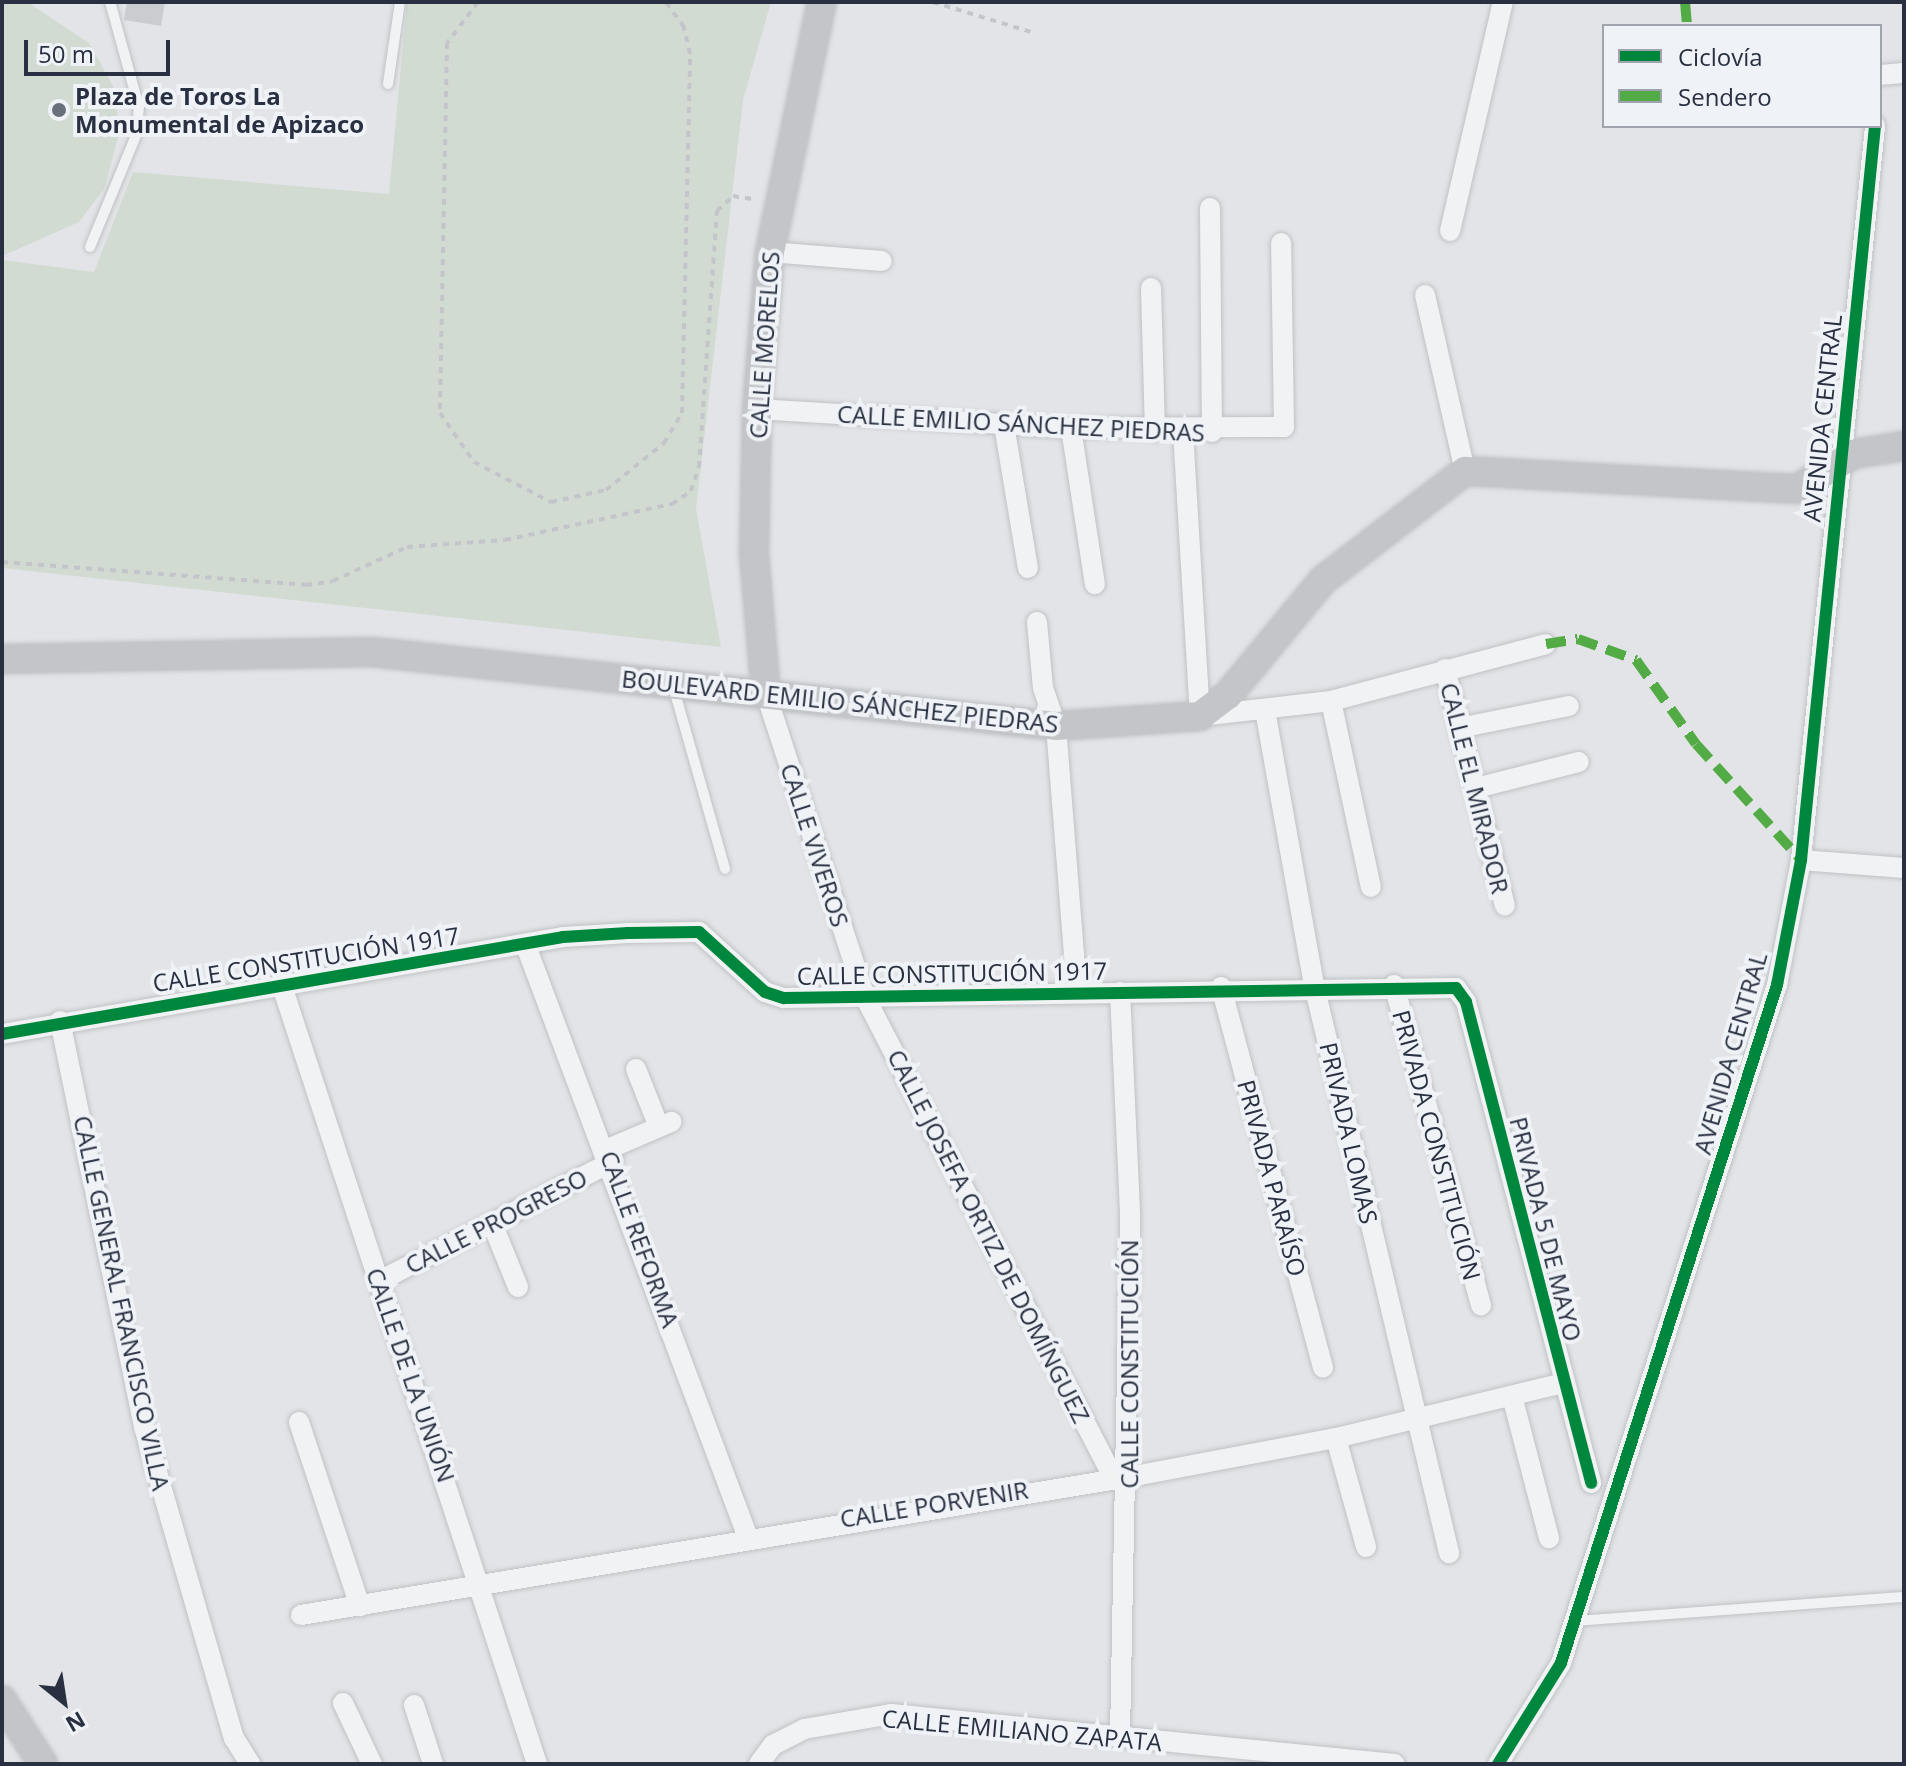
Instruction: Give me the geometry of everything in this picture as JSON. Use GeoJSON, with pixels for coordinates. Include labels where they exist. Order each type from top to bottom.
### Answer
{"type":"FeatureCollection","features":[{"type":"Feature","properties":{"kind":"main road","name":"CALLE MORELOS"},"geometry":{"type":"LineString","coordinates":[[766,694],[754,553],[757,409],[770,252],[822,2]]}},
{"type":"Feature","properties":{"kind":"main road"},"geometry":{"type":"LineString","coordinates":[[1200,716],[1228,695],[1323,580],[1465,471],[1749,491],[1797,489],[1878,446],[1904,446]]}},
{"type":"Feature","properties":{"kind":"main road","name":"BOULEVARD EMILIO SÁNCHEZ PIEDRAS"},"geometry":{"type":"LineString","coordinates":[[2,659],[372,652],[1056,726],[1200,716]]}},
{"type":"Feature","properties":{"kind":"main road"},"geometry":{"type":"LineString","coordinates":[[2,1700],[43,1764]]}},
{"type":"Feature","properties":{"kind":"street"},"geometry":{"type":"LineString","coordinates":[[1450,231],[1503,2]]}},
{"type":"Feature","properties":{"kind":"street"},"geometry":{"type":"LineString","coordinates":[[1882,73],[1904,73]]}},
{"type":"Feature","properties":{"kind":"street","name":"AVENIDA CENTRAL"},"geometry":{"type":"LineString","coordinates":[[1498,1764],[1561,1663],[1777,985],[1801,860],[1875,128]]}},
{"type":"Feature","properties":{"kind":"street"},"geometry":{"type":"LineString","coordinates":[[1210,208],[1212,432]]}},
{"type":"Feature","properties":{"kind":"street","name":"CALLE EMILIO SÁNCHEZ PIEDRAS"},"geometry":{"type":"LineString","coordinates":[[757,409],[1155,431],[1212,432],[1284,427],[1281,243]]}},
{"type":"Feature","properties":{"kind":"street"},"geometry":{"type":"LineString","coordinates":[[770,252],[882,261]]}},
{"type":"Feature","properties":{"kind":"street"},"geometry":{"type":"LineString","coordinates":[[1151,288],[1155,431]]}},
{"type":"Feature","properties":{"kind":"street"},"geometry":{"type":"LineString","coordinates":[[1425,295],[1465,471]]}},
{"type":"Feature","properties":{"kind":"street"},"geometry":{"type":"LineString","coordinates":[[1004,425],[1028,568]]}},
{"type":"Feature","properties":{"kind":"street"},"geometry":{"type":"LineString","coordinates":[[1071,428],[1095,584]]}},
{"type":"Feature","properties":{"kind":"street"},"geometry":{"type":"LineString","coordinates":[[1183,431],[1200,716],[1331,701],[1546,644]]}},
{"type":"Feature","properties":{"kind":"street"},"geometry":{"type":"LineString","coordinates":[[1037,622],[1043,688],[1056,726],[1077,992]]}},
{"type":"Feature","properties":{"kind":"street","name":"CALLE EL MIRADOR"},"geometry":{"type":"LineString","coordinates":[[1445,669],[1505,906]]}},
{"type":"Feature","properties":{"kind":"street","name":"CALLE VIVEROS"},"geometry":{"type":"LineString","coordinates":[[766,694],[865,997]]}},
{"type":"Feature","properties":{"kind":"street"},"geometry":{"type":"LineString","coordinates":[[1331,701],[1371,887]]}},
{"type":"Feature","properties":{"kind":"street"},"geometry":{"type":"LineString","coordinates":[[1459,728],[1569,706]]}},
{"type":"Feature","properties":{"kind":"street","name":"PRIVADA LOMAS"},"geometry":{"type":"LineString","coordinates":[[1265,710],[1314,985],[1449,1553]]}},
{"type":"Feature","properties":{"kind":"street"},"geometry":{"type":"LineString","coordinates":[[1476,788],[1579,762]]}},
{"type":"Feature","properties":{"kind":"street"},"geometry":{"type":"LineString","coordinates":[[1801,860],[1904,868]]}},
{"type":"Feature","properties":{"kind":"street","name":"CALLE CONSTITUCIÓN 1917"},"geometry":{"type":"LineString","coordinates":[[2,1034],[60,1021],[526,946],[563,937],[699,932],[765,992],[784,998],[1314,985],[1456,988]]}},
{"type":"Feature","properties":{"kind":"street","name":"CALLE REFORMA"},"geometry":{"type":"LineString","coordinates":[[526,946],[610,1155],[747,1535]]}},
{"type":"Feature","properties":{"kind":"street","name":"PRIVADA CONSTITUCIÓN"},"geometry":{"type":"LineString","coordinates":[[1394,985],[1481,1305]]}},
{"type":"Feature","properties":{"kind":"street","name":"CALLE DE LA UNIÓN"},"geometry":{"type":"LineString","coordinates":[[282,986],[483,1588],[537,1764]]}},
{"type":"Feature","properties":{"kind":"street","name":"PRIVADA PARAÍSO"},"geometry":{"type":"LineString","coordinates":[[1221,987],[1323,1368]]}},
{"type":"Feature","properties":{"kind":"street","name":"PRIVADA 5 DE MAYO"},"geometry":{"type":"LineString","coordinates":[[1456,988],[1466,1002],[1591,1483]]}},
{"type":"Feature","properties":{"kind":"street","name":"CALLE CONSTITUCIÓN"},"geometry":{"type":"LineString","coordinates":[[1120,992],[1130,1215],[1121,1476],[1120,1736]]}},
{"type":"Feature","properties":{"kind":"street","name":"CALLE JOSEFA ORTIZ DE DOMÍNGUEZ"},"geometry":{"type":"LineString","coordinates":[[865,997],[1121,1476]]}},
{"type":"Feature","properties":{"kind":"street","name":"CALLE GENERAL FRANCISCO VILLA"},"geometry":{"type":"LineString","coordinates":[[60,1021],[144,1427],[234,1738],[250,1764]]}},
{"type":"Feature","properties":{"kind":"street","name":"CALLE PROGRESO"},"geometry":{"type":"LineString","coordinates":[[379,1281],[492,1223],[665,1125],[636,1069]]}},
{"type":"Feature","properties":{"kind":"street"},"geometry":{"type":"LineString","coordinates":[[492,1223],[518,1287]]}},
{"type":"Feature","properties":{"kind":"street","name":"CALLE PORVENIR"},"geometry":{"type":"LineString","coordinates":[[301,1615],[483,1588],[747,1535],[1121,1476],[1336,1438],[1563,1383]]}},
{"type":"Feature","properties":{"kind":"street"},"geometry":{"type":"LineString","coordinates":[[1512,1396],[1549,1538]]}},
{"type":"Feature","properties":{"kind":"street"},"geometry":{"type":"LineString","coordinates":[[299,1422],[360,1606]]}},
{"type":"Feature","properties":{"kind":"street"},"geometry":{"type":"LineString","coordinates":[[1336,1438],[1366,1547]]}},
{"type":"Feature","properties":{"kind":"street"},"geometry":{"type":"LineString","coordinates":[[343,1703],[372,1764]]}},
{"type":"Feature","properties":{"kind":"street"},"geometry":{"type":"LineString","coordinates":[[414,1705],[434,1763]]}},
{"type":"Feature","properties":{"kind":"street","name":"CALLE EMILIANO ZAPATA"},"geometry":{"type":"LineString","coordinates":[[759,1764],[773,1745],[804,1729],[891,1714],[1120,1736],[1238,1757],[1395,1764]]}},
{"type":"Feature","properties":{"kind":"lane"},"geometry":{"type":"LineString","coordinates":[[90,247],[138,120],[110,2]]}},
{"type":"Feature","properties":{"kind":"lane"},"geometry":{"type":"LineString","coordinates":[[388,84],[400,2]]}},
{"type":"Feature","properties":{"kind":"lane"},"geometry":{"type":"LineString","coordinates":[[672,683],[725,869]]}},
{"type":"Feature","properties":{"kind":"lane"},"geometry":{"type":"LineString","coordinates":[[1575,1621],[1904,1597]]}},
{"type":"Feature","properties":{"kind":"path"},"geometry":{"type":"LineString","coordinates":[[478,2],[447,43],[440,413],[474,462],[551,502],[606,490],[664,443],[682,413],[690,54],[684,27],[666,2]]}},
{"type":"Feature","properties":{"kind":"path"},"geometry":{"type":"LineString","coordinates":[[933,2],[1031,32]]}},
{"type":"Feature","properties":{"kind":"path"},"geometry":{"type":"LineString","coordinates":[[2,562],[306,585],[333,581],[407,547],[505,540],[672,504],[691,491],[699,467],[717,211],[733,196],[779,204]]}},
{"type":"Feature","properties":{"kind":"shaded area","name":"Plaza de Toros La Monumental de Apizaco"},"geometry":{"type":"Polygon","coordinates":[[[2,2],[29,3],[89,43],[114,88],[120,131],[104,189],[79,222],[2,256],[2,2]]]}},
{"type":"Feature","properties":{"kind":"shaded area"},"geometry":{"type":"Polygon","coordinates":[[[407,2],[771,2],[743,100],[696,509],[721,647],[2,568],[2,260],[94,272],[133,172],[389,194],[407,2]]]}},
{"type":"Feature","properties":{"kind":"building"},"geometry":{"type":"Polygon","coordinates":[[[127,2],[165,2],[161,26],[124,20],[127,2]]]}},
{"type":"Feature","properties":{"kind":"marked path"},"geometry":{"type":"LineString","coordinates":[[1685,2],[1687,24]]}},
{"type":"Feature","properties":{"kind":"marked path"},"geometry":{"type":"LineString","coordinates":[[1546,644],[1578,639],[1636,660],[1696,744],[1801,860]]}},
{"type":"Feature","properties":{"kind":"cycle path"},"geometry":{"type":"LineString","coordinates":[[1498,1764],[1561,1663],[1777,985],[1801,860],[1875,128]]}},
{"type":"Feature","properties":{"kind":"cycle path"},"geometry":{"type":"LineString","coordinates":[[2,1034],[563,937],[628,933],[699,932],[765,992],[784,998],[1456,988],[1466,1002],[1591,1483]]}},
{"type":"Feature","properties":{"kind":"place","name":"Plaza de Toros La Monumental de Apizaco"},"geometry":{"type":"Point","coordinates":[59,110]}}]}
